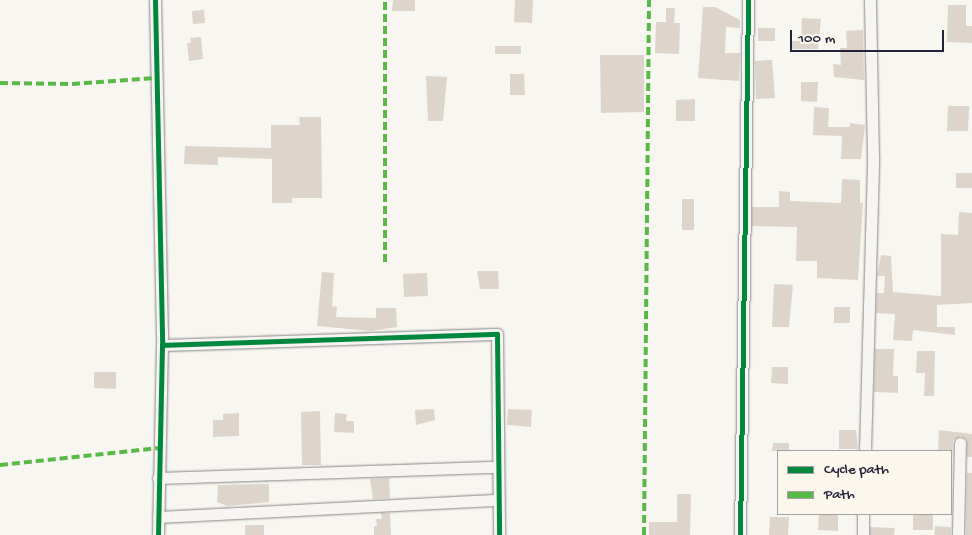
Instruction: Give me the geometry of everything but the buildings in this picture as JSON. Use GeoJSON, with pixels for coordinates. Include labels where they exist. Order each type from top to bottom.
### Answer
{"type":"FeatureCollection","features":[{"type":"Feature","properties":{"kind":"street"},"geometry":{"type":"LineString","coordinates":[[155,0],[162,345],[158,535]]}},
{"type":"Feature","properties":{"kind":"street"},"geometry":{"type":"LineString","coordinates":[[740,535],[748,0]]}},
{"type":"Feature","properties":{"kind":"street"},"geometry":{"type":"LineString","coordinates":[[865,450],[873,158],[870,0]]}},
{"type":"Feature","properties":{"kind":"street"},"geometry":{"type":"LineString","coordinates":[[162,345],[496,334],[499,535]]}},
{"type":"Feature","properties":{"kind":"street"},"geometry":{"type":"LineString","coordinates":[[958,535],[960,443]]}},
{"type":"Feature","properties":{"kind":"street"},"geometry":{"type":"LineString","coordinates":[[158,478],[497,467]]}},
{"type":"Feature","properties":{"kind":"street"},"geometry":{"type":"LineString","coordinates":[[158,517],[499,500]]}},
{"type":"Feature","properties":{"kind":"street"},"geometry":{"type":"LineString","coordinates":[[863,515],[863,535]]}},
{"type":"Feature","properties":{"kind":"marked path"},"geometry":{"type":"LineString","coordinates":[[385,0],[385,262]]}},
{"type":"Feature","properties":{"kind":"marked path"},"geometry":{"type":"LineString","coordinates":[[644,535],[649,0]]}},
{"type":"Feature","properties":{"kind":"marked path"},"geometry":{"type":"LineString","coordinates":[[0,83],[72,84],[155,78]]}},
{"type":"Feature","properties":{"kind":"marked path"},"geometry":{"type":"LineString","coordinates":[[0,465],[159,448]]}},
{"type":"Feature","properties":{"kind":"cycle path"},"geometry":{"type":"LineString","coordinates":[[155,0],[162,345],[158,535]]}},
{"type":"Feature","properties":{"kind":"cycle path"},"geometry":{"type":"LineString","coordinates":[[740,535],[748,0]]}},
{"type":"Feature","properties":{"kind":"cycle path"},"geometry":{"type":"LineString","coordinates":[[162,345],[497,334],[499,535]]}}]}
